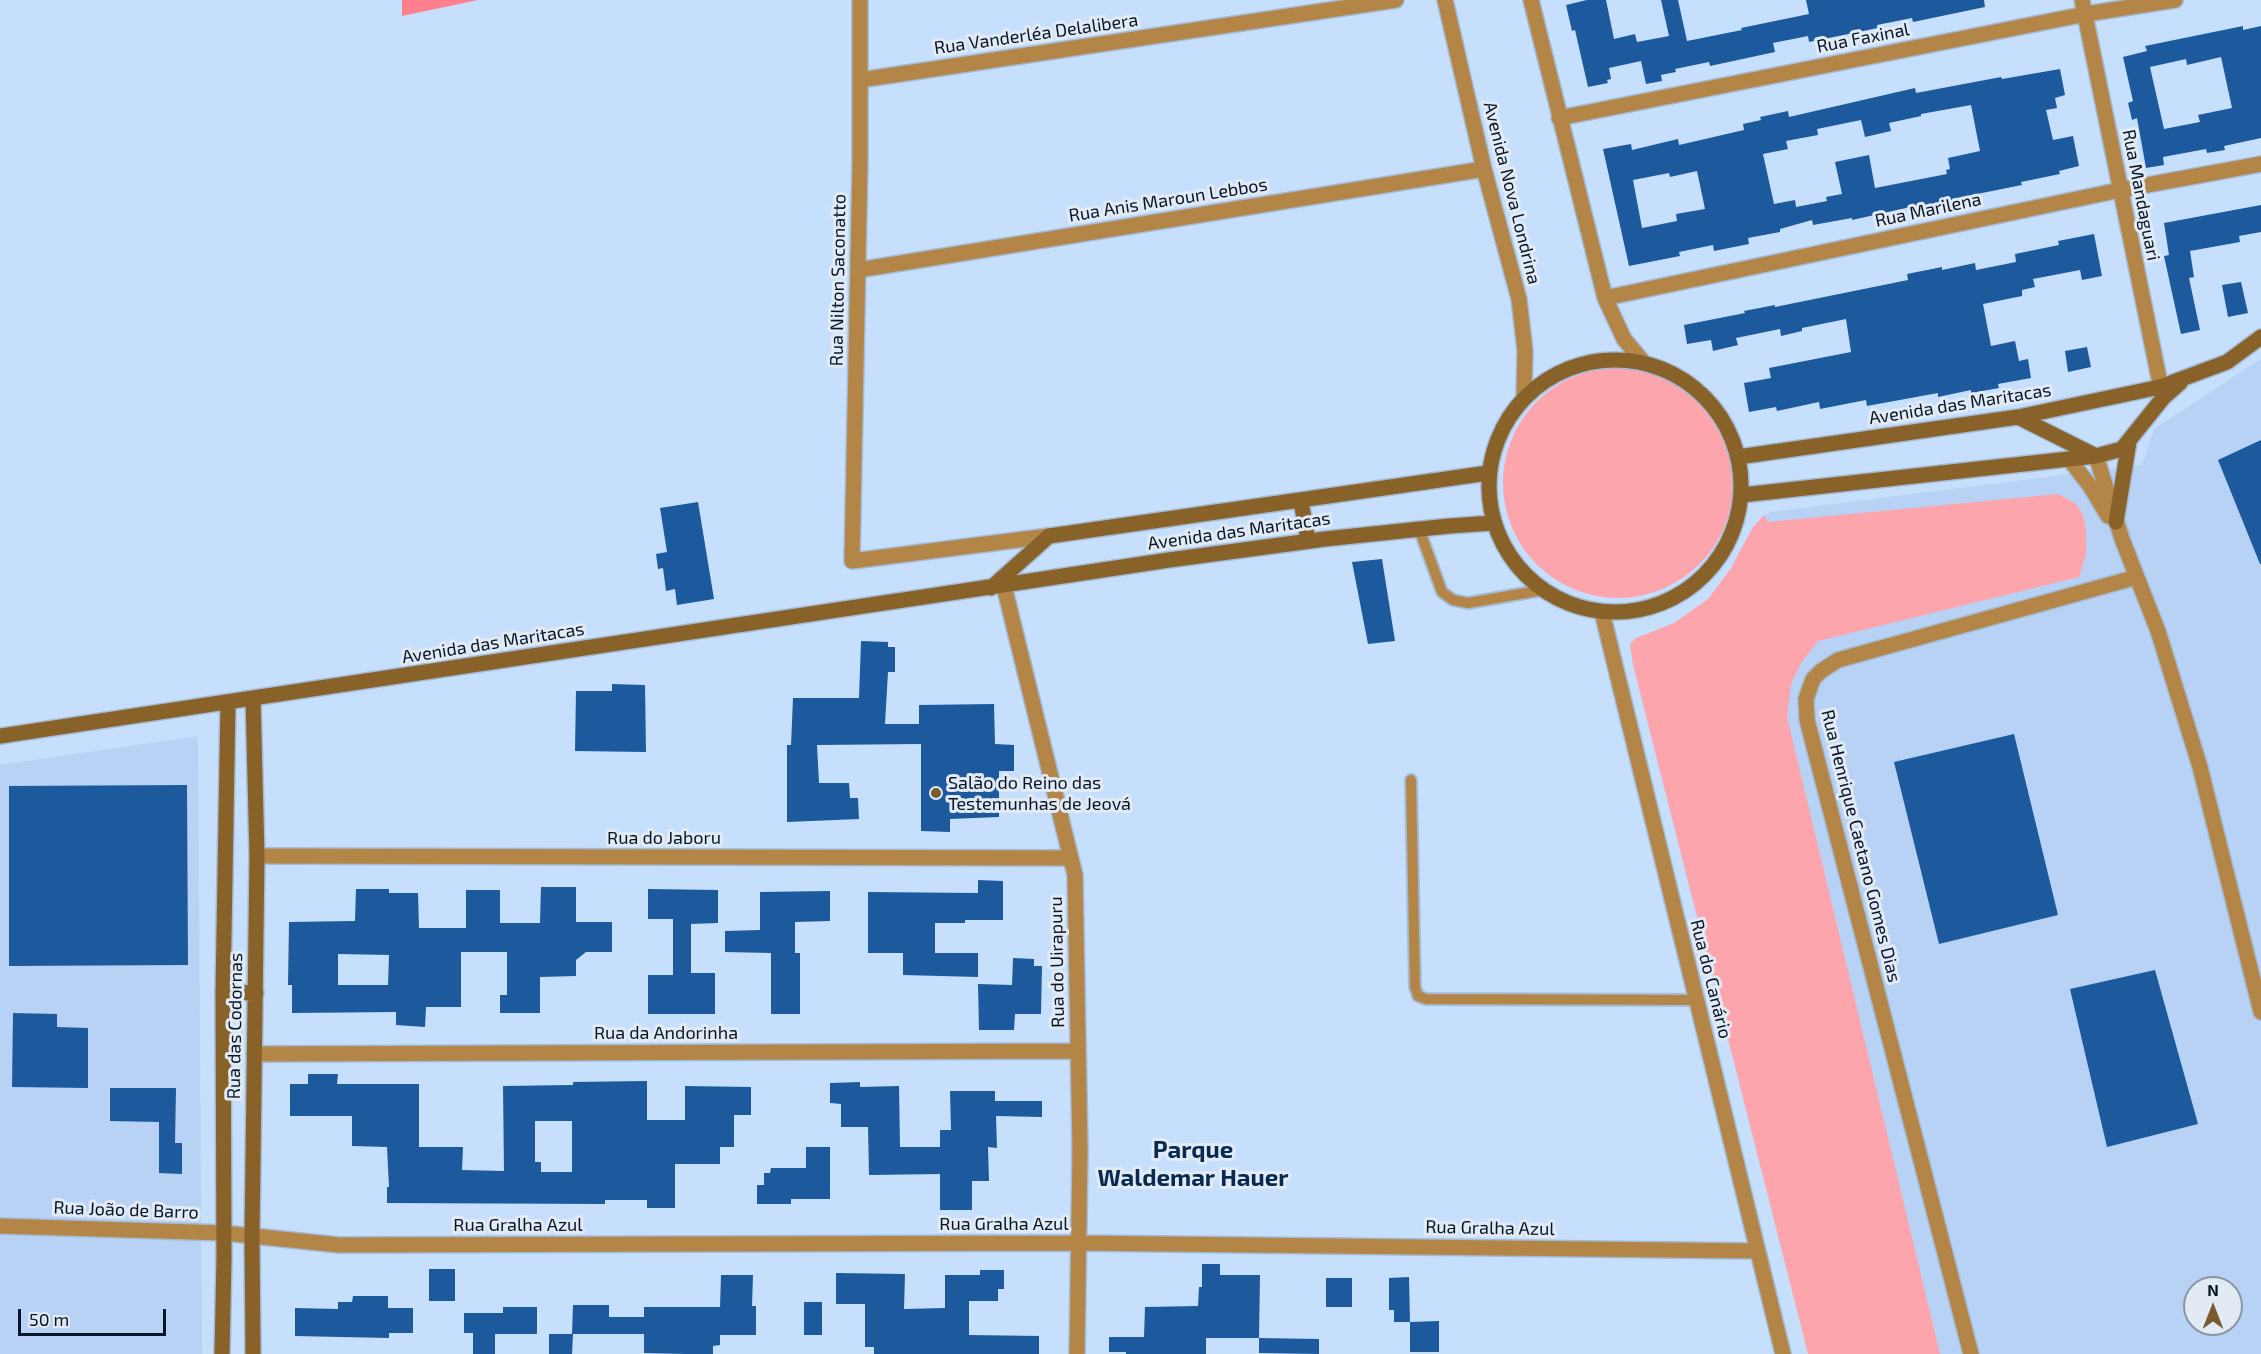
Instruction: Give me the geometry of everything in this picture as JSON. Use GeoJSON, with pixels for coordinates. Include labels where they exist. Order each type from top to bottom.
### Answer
{"type":"FeatureCollection","features":[{"type":"Feature","properties":{"kind":"street","name":"Rua Nilton Saconatto"},"geometry":{"type":"LineString","coordinates":[[852,561],[858,270],[860,0]]}},
{"type":"Feature","properties":{"kind":"street","name":"Rua Vanderléa Delalibera"},"geometry":{"type":"LineString","coordinates":[[860,80],[1396,0]]}},
{"type":"Feature","properties":{"kind":"street","name":"Avenida Nova Londrina"},"geometry":{"type":"LineString","coordinates":[[1444,0],[1484,169],[1519,299],[1525,351],[1524,397]]}},
{"type":"Feature","properties":{"kind":"street"},"geometry":{"type":"LineString","coordinates":[[1531,0],[1605,298],[1624,339],[1644,363]]}},
{"type":"Feature","properties":{"kind":"street","name":"Rua Faxinal"},"geometry":{"type":"LineString","coordinates":[[1559,118],[2084,7],[2175,0]]}},
{"type":"Feature","properties":{"kind":"street","name":"Rua Mandaguari"},"geometry":{"type":"LineString","coordinates":[[2084,7],[2162,392]]}},
{"type":"Feature","properties":{"kind":"street","name":"Rua Marilena"},"geometry":{"type":"LineString","coordinates":[[1605,298],[2120,190],[2261,164]]}},
{"type":"Feature","properties":{"kind":"street","name":"Rua Anis Maroun Lebbos"},"geometry":{"type":"LineString","coordinates":[[858,270],[1484,169]]}},
{"type":"Feature","properties":{"kind":"street"},"geometry":{"type":"LineString","coordinates":[[1742,495],[2096,456],[2122,449],[2162,392],[2185,378],[2227,362],[2261,337]]}},
{"type":"Feature","properties":{"kind":"street"},"geometry":{"type":"LineString","coordinates":[[1612,360],[1644,363],[1672,373],[1698,390],[1718,412],[1733,437],[1741,466],[1742,495],[1737,524],[1725,550],[1707,573],[1685,592],[1659,605],[1631,612],[1602,612],[1581,608],[1561,601],[1526,577],[1512,561],[1501,543],[1493,523],[1488,498],[1488,473],[1494,448],[1506,421],[1524,397],[1550,377],[1580,364],[1612,360]]}},
{"type":"Feature","properties":{"kind":"street","name":"Avenida das Maritacas"},"geometry":{"type":"LineString","coordinates":[[1738,457],[2018,417],[2162,392]]}},
{"type":"Feature","properties":{"kind":"street"},"geometry":{"type":"LineString","coordinates":[[2018,417],[2096,456],[2122,540],[2158,631],[2200,767],[2261,1012]]}},
{"type":"Feature","properties":{"kind":"street"},"geometry":{"type":"LineString","coordinates":[[2116,522],[2128,442]]}},
{"type":"Feature","properties":{"kind":"street"},"geometry":{"type":"LineString","coordinates":[[2069,459],[2094,493],[2122,540]]}},
{"type":"Feature","properties":{"kind":"street","name":"Avenida das Maritacas"},"geometry":{"type":"LineString","coordinates":[[852,561],[1049,536],[1488,473]]}},
{"type":"Feature","properties":{"kind":"street"},"geometry":{"type":"LineString","coordinates":[[1301,501],[1308,541]]}},
{"type":"Feature","properties":{"kind":"street","name":"Avenida das Maritacas"},"geometry":{"type":"LineString","coordinates":[[0,736],[999,584],[1308,541],[1493,523]]}},
{"type":"Feature","properties":{"kind":"street"},"geometry":{"type":"LineString","coordinates":[[999,584],[1049,536]]}},
{"type":"Feature","properties":{"kind":"street","name":"Rua Henrique Caetano Gomes Dias"},"geometry":{"type":"LineString","coordinates":[[1971,1354],[1806,720],[1806,699],[1813,679],[1838,660],[2136,578]]}},
{"type":"Feature","properties":{"kind":"street","name":"Rua do Uirapuru"},"geometry":{"type":"LineString","coordinates":[[999,584],[1075,875],[1079,1243],[1077,1354]]}},
{"type":"Feature","properties":{"kind":"street","name":"Rua do Canário"},"geometry":{"type":"LineString","coordinates":[[1602,612],[1783,1354]]}},
{"type":"Feature","properties":{"kind":"street","name":"Rua das Codornas"},"geometry":{"type":"LineString","coordinates":[[253,1354],[252,1236],[257,856],[254,698]]}},
{"type":"Feature","properties":{"kind":"street","name":"Rua das Codornas"},"geometry":{"type":"LineString","coordinates":[[222,1354],[225,1233],[223,992],[228,703]]}},
{"type":"Feature","properties":{"kind":"street","name":"Rua do Jaboru"},"geometry":{"type":"LineString","coordinates":[[257,856],[1071,858]]}},
{"type":"Feature","properties":{"kind":"street"},"geometry":{"type":"LineString","coordinates":[[223,992],[256,993]]}},
{"type":"Feature","properties":{"kind":"street","name":"Rua da Andorinha"},"geometry":{"type":"LineString","coordinates":[[254,1054],[1078,1051]]}},
{"type":"Feature","properties":{"kind":"street","name":"Rua João de Barro"},"geometry":{"type":"LineString","coordinates":[[0,1226],[225,1233],[252,1236]]}},
{"type":"Feature","properties":{"kind":"street","name":"Rua Gralha Azul"},"geometry":{"type":"LineString","coordinates":[[252,1236],[339,1245],[1079,1243],[1757,1251]]}},
{"type":"Feature","properties":{"kind":"lane"},"geometry":{"type":"LineString","coordinates":[[1419,529],[1442,592],[1453,600],[1468,603],[1543,590]]}},
{"type":"Feature","properties":{"kind":"lane"},"geometry":{"type":"LineString","coordinates":[[1411,780],[1415,987],[1418,996],[1426,999],[1696,1000]]}},
{"type":"Feature","properties":{"kind":"shaded area"},"geometry":{"type":"Polygon","coordinates":[[[402,0],[478,0],[402,16],[402,0]]]}},
{"type":"Feature","properties":{"kind":"shaded area"},"geometry":{"type":"Polygon","coordinates":[[[2261,359],[2261,1354],[1876,1354],[1759,522],[1770,512],[2142,465],[2154,429],[2261,359]]]}},
{"type":"Feature","properties":{"kind":"shaded area"},"geometry":{"type":"Polygon","coordinates":[[[1618,368],[1640,370],[1662,377],[1682,387],[1707,410],[1714,419],[1728,450],[1733,483],[1731,505],[1724,527],[1714,547],[1691,572],[1682,579],[1651,593],[1618,598],[1596,596],[1574,589],[1554,579],[1529,556],[1522,547],[1508,516],[1503,483],[1505,461],[1512,439],[1522,419],[1545,394],[1554,387],[1585,373],[1618,368]]]}},
{"type":"Feature","properties":{"kind":"shaded area"},"geometry":{"type":"Polygon","coordinates":[[[2058,494],[2076,504],[2083,515],[2086,554],[2079,577],[1818,641],[1801,663],[1791,684],[1787,717],[1940,1354],[1808,1354],[1633,665],[1630,644],[1636,638],[1674,623],[1708,599],[1731,568],[1753,527],[1764,515],[1768,522],[2058,494]]]}},
{"type":"Feature","properties":{"kind":"shaded area"},"geometry":{"type":"Polygon","coordinates":[[[198,736],[202,1354],[0,1354],[0,765],[198,736]]]}},
{"type":"Feature","properties":{"kind":"building"},"geometry":{"type":"Polygon","coordinates":[[[1587,0],[1606,0],[1614,39],[1635,34],[1637,42],[1669,36],[1661,0],[1678,0],[1687,41],[1809,14],[1806,0],[1984,0],[1985,7],[1913,22],[1912,18],[1877,25],[1878,28],[1809,42],[1808,36],[1773,43],[1775,52],[1710,66],[1709,62],[1675,69],[1676,72],[1661,75],[1662,81],[1646,84],[1641,61],[1609,68],[1611,79],[1607,80],[1608,83],[1588,87],[1575,30],[1572,31],[1566,5],[1587,0]]]}},
{"type":"Feature","properties":{"kind":"building"},"geometry":{"type":"Polygon","coordinates":[[[2243,26],[2243,30],[2261,26],[2261,138],[2224,146],[2225,150],[2207,153],[2206,149],[2163,157],[2164,165],[2146,168],[2137,118],[2132,120],[2128,103],[2133,101],[2123,57],[2147,51],[2145,46],[2243,26]],[[2221,57],[2187,65],[2186,59],[2150,67],[2164,129],[2200,122],[2198,115],[2232,108],[2221,57]]]}},
{"type":"Feature","properties":{"kind":"building"},"geometry":{"type":"Polygon","coordinates":[[[2060,69],[2065,95],[2055,98],[2057,108],[2046,110],[2053,140],[2073,136],[2079,166],[2059,171],[2060,174],[2021,182],[2022,185],[1952,199],[1952,201],[1915,210],[1915,206],[1852,220],[1852,218],[1813,225],[1812,220],[1780,229],[1780,232],[1748,238],[1749,244],[1714,251],[1713,245],[1679,252],[1680,256],[1629,266],[1603,149],[1631,144],[1632,150],[1678,139],[1679,145],[1744,130],[1743,124],[1761,120],[1760,117],[1788,111],[1789,117],[1915,88],[1916,93],[2001,77],[2002,79],[2060,69]],[[1971,105],[1921,114],[1921,116],[1889,123],[1891,131],[1865,137],[1861,120],[1817,129],[1818,135],[1786,141],[1788,149],[1763,154],[1774,204],[1795,200],[1796,207],[1827,201],[1826,197],[1842,194],[1835,162],[1869,155],[1875,188],[1947,174],[1946,170],[1950,169],[1948,158],[1980,151],[1971,105]],[[1697,171],[1670,177],[1669,173],[1633,180],[1642,228],[1677,221],[1676,214],[1705,209],[1697,171]]]}},
{"type":"Feature","properties":{"kind":"building"},"geometry":{"type":"Polygon","coordinates":[[[2261,205],[2261,232],[2239,236],[2240,242],[2190,251],[2194,277],[2189,278],[2200,330],[2181,334],[2164,256],[2169,255],[2164,223],[2261,205]]]}},
{"type":"Feature","properties":{"kind":"building"},"geometry":{"type":"Polygon","coordinates":[[[2094,234],[2102,276],[2082,280],[2080,270],[2033,279],[2035,287],[2022,290],[2022,296],[1983,304],[1991,346],[2015,341],[2019,361],[2028,359],[2031,378],[1998,384],[1999,388],[1971,393],[1971,390],[1938,397],[1938,393],[1867,406],[1866,400],[1820,409],[1819,402],[1777,411],[1776,407],[1749,412],[1744,383],[1771,378],[1769,368],[1851,352],[1846,319],[1802,328],[1802,331],[1781,336],[1780,329],[1736,338],[1738,345],[1713,351],[1711,340],[1687,344],[1684,325],[1745,313],[1744,311],[1775,305],[1775,307],[1908,280],[1907,274],[1942,267],[1942,270],[1975,263],[1976,270],[2016,262],[2015,254],[2059,245],[2058,241],[2094,234]]]}},
{"type":"Feature","properties":{"kind":"building"},"geometry":{"type":"Polygon","coordinates":[[[2241,282],[2248,313],[2228,317],[2222,285],[2241,282]]]}},
{"type":"Feature","properties":{"kind":"building"},"geometry":{"type":"Polygon","coordinates":[[[2087,347],[2091,367],[2068,372],[2065,351],[2087,347]]]}},
{"type":"Feature","properties":{"kind":"building"},"geometry":{"type":"Polygon","coordinates":[[[2261,440],[2261,564],[2260,564],[2218,460],[2261,440]]]}},
{"type":"Feature","properties":{"kind":"building"},"geometry":{"type":"Polygon","coordinates":[[[698,502],[714,599],[677,605],[675,589],[666,591],[663,568],[658,569],[656,554],[667,552],[660,508],[698,502]]]}},
{"type":"Feature","properties":{"kind":"building"},"geometry":{"type":"Polygon","coordinates":[[[1382,559],[1395,641],[1368,644],[1352,562],[1382,559]]]}},
{"type":"Feature","properties":{"kind":"building"},"geometry":{"type":"Polygon","coordinates":[[[861,641],[888,642],[888,647],[895,647],[895,672],[888,672],[885,724],[919,724],[919,705],[994,704],[995,744],[1014,745],[1014,771],[999,771],[999,817],[950,819],[950,832],[921,831],[921,744],[817,745],[819,783],[849,783],[850,798],[858,798],[859,819],[787,822],[787,745],[791,745],[793,698],[859,698],[861,641]]]}},
{"type":"Feature","properties":{"kind":"building"},"geometry":{"type":"Polygon","coordinates":[[[612,684],[645,685],[646,752],[575,751],[576,691],[612,691],[612,684]]]}},
{"type":"Feature","properties":{"kind":"building"},"geometry":{"type":"Polygon","coordinates":[[[2014,734],[2058,915],[1939,944],[1894,762],[2014,734]]]}},
{"type":"Feature","properties":{"kind":"building"},"geometry":{"type":"Polygon","coordinates":[[[187,785],[188,965],[9,966],[9,786],[187,785]]]}},
{"type":"Feature","properties":{"kind":"building"},"geometry":{"type":"Polygon","coordinates":[[[978,880],[1003,881],[1003,920],[935,923],[935,953],[978,953],[978,977],[903,975],[903,953],[868,953],[868,892],[978,893],[978,880]]]}},
{"type":"Feature","properties":{"kind":"building"},"geometry":{"type":"Polygon","coordinates":[[[541,887],[576,887],[576,922],[612,922],[612,952],[586,952],[576,960],[576,976],[540,977],[540,1013],[500,1013],[500,995],[507,995],[507,952],[461,952],[461,1007],[426,1007],[425,1027],[396,1025],[396,1012],[292,1013],[292,985],[288,985],[289,922],[355,921],[356,889],[389,889],[389,893],[418,893],[419,928],[466,928],[466,890],[500,890],[500,923],[540,923],[541,887]],[[338,954],[338,985],[388,985],[389,955],[338,954]]]}},
{"type":"Feature","properties":{"kind":"building"},"geometry":{"type":"Polygon","coordinates":[[[648,889],[718,890],[718,923],[691,924],[691,973],[715,973],[715,1014],[648,1014],[648,975],[673,975],[673,919],[648,919],[648,889]]]}},
{"type":"Feature","properties":{"kind":"building"},"geometry":{"type":"Polygon","coordinates":[[[830,891],[830,921],[795,922],[795,953],[800,953],[800,1014],[771,1014],[771,953],[725,952],[725,931],[760,930],[760,892],[830,891]]]}},
{"type":"Feature","properties":{"kind":"building"},"geometry":{"type":"Polygon","coordinates":[[[1013,958],[1034,959],[1034,966],[1042,966],[1041,1014],[1015,1014],[1014,1030],[979,1030],[978,984],[1012,985],[1013,958]]]}},
{"type":"Feature","properties":{"kind":"building"},"geometry":{"type":"Polygon","coordinates":[[[2155,970],[2198,1124],[2107,1147],[2070,989],[2155,970]]]}},
{"type":"Feature","properties":{"kind":"building"},"geometry":{"type":"Polygon","coordinates":[[[13,1013],[57,1014],[57,1027],[88,1028],[88,1088],[12,1087],[13,1013]]]}},
{"type":"Feature","properties":{"kind":"building"},"geometry":{"type":"Polygon","coordinates":[[[308,1074],[338,1074],[337,1084],[419,1084],[419,1147],[463,1147],[462,1170],[504,1171],[503,1086],[647,1081],[647,1120],[685,1120],[685,1086],[751,1087],[751,1115],[734,1115],[734,1147],[720,1147],[720,1164],[675,1164],[675,1208],[647,1208],[647,1200],[605,1200],[605,1204],[387,1203],[387,1187],[389,1187],[387,1147],[352,1146],[352,1116],[290,1116],[290,1084],[308,1084],[308,1074]],[[535,1121],[535,1162],[541,1162],[541,1172],[572,1172],[572,1121],[535,1121]]]}},
{"type":"Feature","properties":{"kind":"building"},"geometry":{"type":"Polygon","coordinates":[[[860,1082],[860,1087],[899,1086],[900,1147],[940,1147],[940,1130],[951,1130],[950,1091],[995,1091],[995,1101],[1042,1101],[1042,1117],[996,1116],[997,1148],[988,1147],[989,1181],[972,1181],[972,1210],[940,1210],[940,1174],[869,1175],[868,1127],[841,1127],[841,1104],[830,1103],[830,1083],[860,1082]]]}},
{"type":"Feature","properties":{"kind":"building"},"geometry":{"type":"Polygon","coordinates":[[[110,1088],[176,1088],[175,1143],[182,1143],[182,1174],[159,1173],[159,1122],[110,1121],[110,1088]]]}},
{"type":"Feature","properties":{"kind":"building"},"geometry":{"type":"Polygon","coordinates":[[[806,1147],[830,1147],[830,1199],[791,1199],[791,1204],[757,1204],[757,1185],[764,1185],[764,1173],[770,1173],[771,1168],[806,1168],[806,1147]]]}},
{"type":"Feature","properties":{"kind":"building"},"geometry":{"type":"Polygon","coordinates":[[[1202,1264],[1220,1264],[1220,1275],[1260,1275],[1259,1338],[1206,1338],[1206,1354],[1109,1352],[1109,1337],[1144,1337],[1145,1307],[1198,1306],[1199,1287],[1202,1287],[1202,1264]]]}},
{"type":"Feature","properties":{"kind":"building"},"geometry":{"type":"Polygon","coordinates":[[[429,1269],[455,1269],[455,1301],[429,1301],[429,1269]]]}},
{"type":"Feature","properties":{"kind":"building"},"geometry":{"type":"Polygon","coordinates":[[[980,1270],[1004,1270],[1004,1289],[998,1289],[998,1301],[969,1301],[969,1335],[1039,1336],[1039,1354],[874,1354],[874,1347],[865,1347],[865,1304],[836,1304],[836,1273],[905,1274],[904,1309],[945,1308],[945,1275],[980,1275],[980,1270]]]}},
{"type":"Feature","properties":{"kind":"building"},"geometry":{"type":"Polygon","coordinates":[[[721,1275],[753,1275],[752,1306],[756,1306],[756,1335],[720,1335],[720,1345],[713,1346],[713,1354],[685,1354],[644,1353],[644,1334],[573,1334],[572,1354],[549,1354],[549,1334],[572,1334],[573,1305],[609,1305],[609,1317],[644,1317],[644,1307],[720,1307],[721,1275]]]}},
{"type":"Feature","properties":{"kind":"building"},"geometry":{"type":"Polygon","coordinates":[[[1409,1277],[1410,1322],[1394,1322],[1394,1310],[1389,1310],[1389,1278],[1409,1277]]]}},
{"type":"Feature","properties":{"kind":"building"},"geometry":{"type":"Polygon","coordinates":[[[1326,1278],[1352,1278],[1352,1307],[1326,1307],[1326,1278]]]}},
{"type":"Feature","properties":{"kind":"building"},"geometry":{"type":"Polygon","coordinates":[[[353,1296],[388,1296],[388,1308],[413,1308],[413,1333],[389,1333],[389,1338],[295,1336],[295,1308],[338,1309],[338,1302],[352,1302],[353,1296]]]}},
{"type":"Feature","properties":{"kind":"building"},"geometry":{"type":"Polygon","coordinates":[[[804,1302],[822,1302],[822,1335],[804,1335],[804,1302]]]}},
{"type":"Feature","properties":{"kind":"building"},"geometry":{"type":"Polygon","coordinates":[[[503,1307],[537,1307],[537,1334],[495,1334],[495,1354],[473,1354],[473,1333],[464,1333],[464,1313],[503,1313],[503,1307]]]}},
{"type":"Feature","properties":{"kind":"building"},"geometry":{"type":"Polygon","coordinates":[[[1439,1321],[1439,1352],[1410,1352],[1410,1322],[1439,1321]]]}},
{"type":"Feature","properties":{"kind":"building"},"geometry":{"type":"Polygon","coordinates":[[[1259,1338],[1319,1339],[1319,1354],[1259,1353],[1259,1338]]]}},
{"type":"Feature","properties":{"kind":"place","name":"Salão do Reino das Testemunhas de Jeová"},"geometry":{"type":"Point","coordinates":[936,793]}},
{"type":"Feature","properties":{"kind":"district","name":"Parque Waldemar Hauer"},"geometry":{"type":"Point","coordinates":[1193,1164]}}]}
